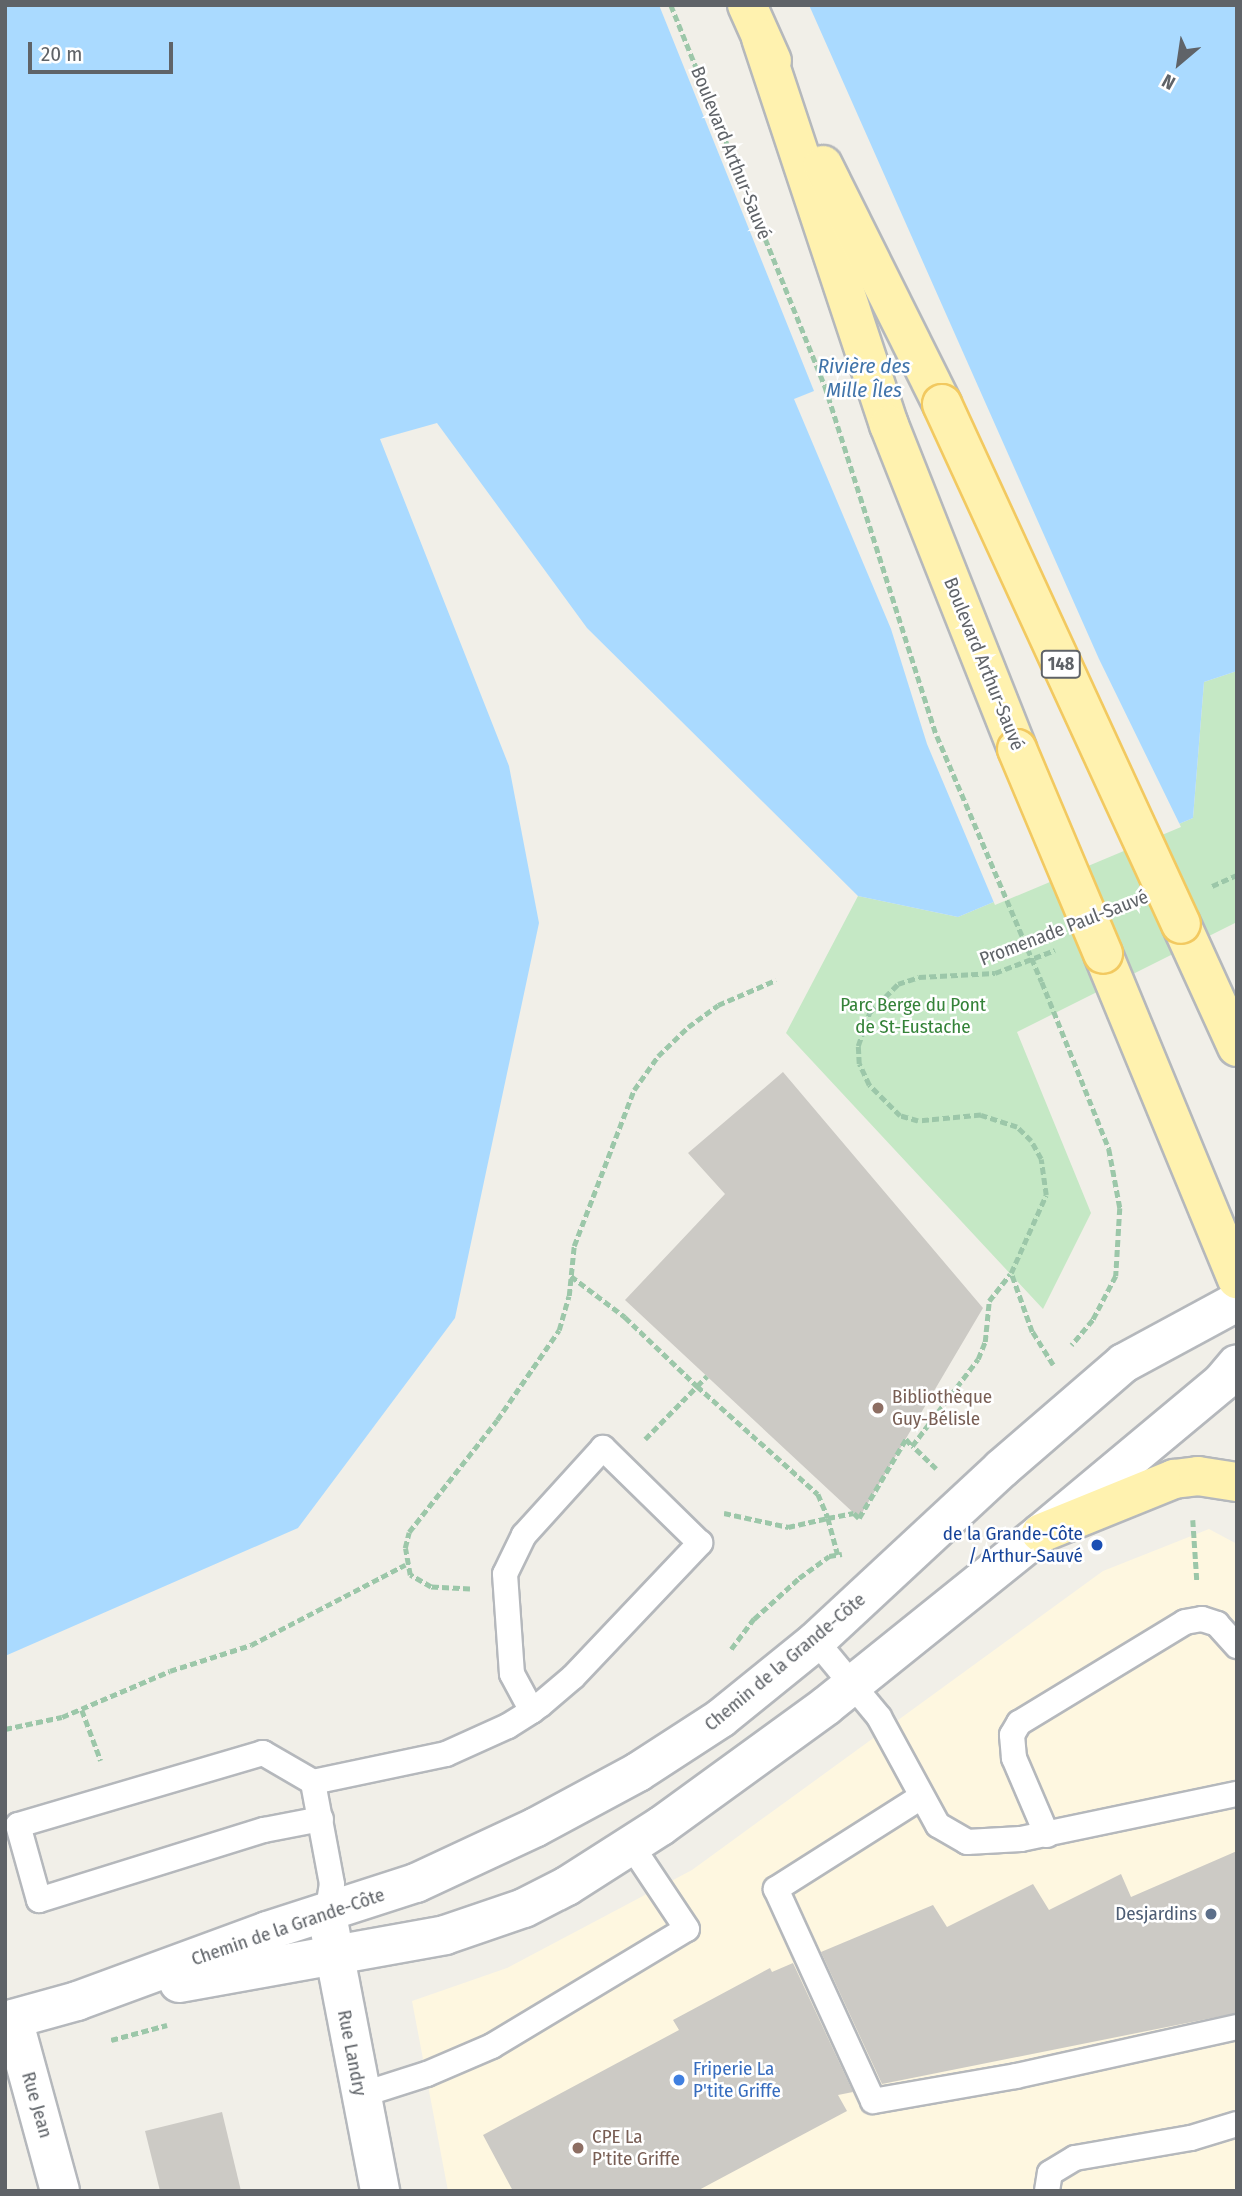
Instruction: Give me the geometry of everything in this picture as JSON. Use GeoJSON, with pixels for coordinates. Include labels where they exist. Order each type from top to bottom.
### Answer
{"type":"FeatureCollection","features":[{"type":"Feature","properties":{"kind":"main road","name":"Boulevard Arthur-Sauvé"},"geometry":{"type":"LineString","coordinates":[[754,22],[942,404],[1237,1047]]}},
{"type":"Feature","properties":{"kind":"main road","name":"Boulevard Arthur-Sauvé"},"geometry":{"type":"LineString","coordinates":[[754,22],[889,425],[1237,1279]]}},
{"type":"Feature","properties":{"kind":"main road","name":"Chemin de la Grande-Côte"},"geometry":{"type":"LineString","coordinates":[[9,2020],[77,2001],[267,1931],[327,1915],[441,1872],[580,1805],[697,1735],[816,1642],[1011,1460],[1124,1363],[1237,1302]]}},
{"type":"Feature","properties":{"kind":"main road","name":"Chemin de la Grande-Côte"},"geometry":{"type":"LineString","coordinates":[[77,2001],[334,1956],[480,1925],[568,1886],[631,1845],[854,1684],[1222,1382],[1237,1364]]}},
{"type":"Feature","properties":{"kind":"main road"},"geometry":{"type":"LineString","coordinates":[[1041,1533],[1174,1479],[1198,1476],[1237,1482]]}},
{"type":"Feature","properties":{"kind":"main road","name":"Rue Landry"},"geometry":{"type":"LineString","coordinates":[[327,1915],[380,2191]]}},
{"type":"Feature","properties":{"kind":"main road","name":"Rue Jean"},"geometry":{"type":"LineString","coordinates":[[9,2020],[60,2191]]}},
{"type":"Feature","properties":{"kind":"lane"},"geometry":{"type":"LineString","coordinates":[[321,1819],[264,1830],[39,1900],[18,1825],[263,1753],[313,1782],[446,1754],[482,1741],[532,1711],[573,1677],[700,1543],[603,1448],[524,1535],[505,1574],[512,1674],[532,1711]]}},
{"type":"Feature","properties":{"kind":"lane"},"geometry":{"type":"LineString","coordinates":[[1047,1835],[1011,1745],[1019,1723],[1185,1622],[1202,1619],[1217,1624],[1237,1646]]}},
{"type":"Feature","properties":{"kind":"lane"},"geometry":{"type":"LineString","coordinates":[[816,1642],[879,1717],[938,1825],[967,1842],[981,1844],[1047,1835],[1237,1794]]}},
{"type":"Feature","properties":{"kind":"lane"},"geometry":{"type":"LineString","coordinates":[[313,1782],[332,1885],[327,1915]]}},
{"type":"Feature","properties":{"kind":"lane"},"geometry":{"type":"LineString","coordinates":[[921,1797],[776,1889],[873,2101],[1016,2076],[1237,2027]]}},
{"type":"Feature","properties":{"kind":"lane"},"geometry":{"type":"LineString","coordinates":[[361,2095],[427,2074],[492,2046],[687,1929],[631,1845]]}},
{"type":"Feature","properties":{"kind":"lane"},"geometry":{"type":"LineString","coordinates":[[1047,2191],[1050,2173],[1075,2158],[1191,2138],[1237,2124]]}},
{"type":"Feature","properties":{"kind":"path","name":"Boulevard Arthur-Sauvé"},"geometry":{"type":"LineString","coordinates":[[671,5],[825,386],[937,736],[1042,982],[1109,1149],[1120,1208],[1121,1249],[1106,1299],[1066,1351]]}},
{"type":"Feature","properties":{"kind":"path"},"geometry":{"type":"LineString","coordinates":[[1209,887],[1237,875]]}},
{"type":"Feature","properties":{"kind":"path","name":"Promenade Paul-Sauvé"},"geometry":{"type":"LineString","coordinates":[[828,1518],[854,1513],[859,1518],[906,1439],[912,1446],[978,1359],[985,1342],[989,1301],[1011,1273],[1046,1195],[1041,1159],[1031,1141],[1017,1127],[981,1115],[918,1121],[900,1116],[869,1086],[859,1064],[858,1046],[870,1012],[898,984],[919,977],[995,973],[1062,947]]}},
{"type":"Feature","properties":{"kind":"path"},"geometry":{"type":"LineString","coordinates":[[449,1590],[420,1583],[405,1564],[409,1532],[497,1420],[559,1330],[571,1276],[574,1246],[634,1090],[652,1064],[688,1027],[718,1005],[776,980]]}},
{"type":"Feature","properties":{"kind":"path"},"geometry":{"type":"LineString","coordinates":[[1011,1273],[1032,1332],[1053,1365]]}},
{"type":"Feature","properties":{"kind":"path"},"geometry":{"type":"LineString","coordinates":[[571,1276],[625,1317],[696,1386],[818,1494],[838,1555]]}},
{"type":"Feature","properties":{"kind":"path"},"geometry":{"type":"LineString","coordinates":[[1044,1375],[1060,1358]]}},
{"type":"Feature","properties":{"kind":"path"},"geometry":{"type":"LineString","coordinates":[[643,1441],[707,1376]]}},
{"type":"Feature","properties":{"kind":"path"},"geometry":{"type":"LineString","coordinates":[[912,1446],[935,1469]]}},
{"type":"Feature","properties":{"kind":"path"},"geometry":{"type":"LineString","coordinates":[[721,1512],[788,1527],[828,1518]]}},
{"type":"Feature","properties":{"kind":"path"},"geometry":{"type":"LineString","coordinates":[[1192,1513],[1198,1594]]}},
{"type":"Feature","properties":{"kind":"path"},"geometry":{"type":"LineString","coordinates":[[728,1653],[754,1619],[799,1578],[838,1555],[850,1552]]}},
{"type":"Feature","properties":{"kind":"path"},"geometry":{"type":"LineString","coordinates":[[5,1729],[82,1710],[170,1671],[251,1645],[405,1564]]}},
{"type":"Feature","properties":{"kind":"path"},"geometry":{"type":"LineString","coordinates":[[82,1710],[113,1797]]}},
{"type":"Feature","properties":{"kind":"shaded area"},"geometry":{"type":"Polygon","coordinates":[[[1209,1529],[1237,1544],[1237,2191],[448,2191],[412,2001],[507,1968],[692,1870],[1103,1571],[1209,1529]]]}},
{"type":"Feature","properties":{"kind":"green space","name":"Parc Berge du Pont de St-Eustache"},"geometry":{"type":"Polygon","coordinates":[[[1237,671],[1237,922],[1017,1032],[1091,1213],[1043,1309],[786,1033],[858,896],[958,917],[1193,818],[1204,682],[1237,671]]]}},
{"type":"Feature","properties":{"kind":"water","name":"Rivière des Mille Îles"},"geometry":{"type":"Polygon","coordinates":[[[5,5],[1237,5],[1237,671],[1204,682],[1193,818],[958,917],[858,896],[587,628],[437,423],[380,439],[509,766],[539,923],[455,1318],[298,1528],[5,1656],[5,5]]]}},
{"type":"Feature","properties":{"kind":"pier"},"geometry":{"type":"Polygon","coordinates":[[[659,5],[809,5],[1099,659],[1181,827],[995,905],[927,744],[891,629],[794,399],[814,391],[659,5]]]}},
{"type":"Feature","properties":{"kind":"building"},"geometry":{"type":"Polygon","coordinates":[[[783,1072],[983,1308],[859,1518],[625,1300],[725,1194],[688,1153],[783,1072]]]}},
{"type":"Feature","properties":{"kind":"building"},"geometry":{"type":"Polygon","coordinates":[[[1237,1851],[1237,2013],[882,2084],[821,1952],[933,1905],[947,1927],[1033,1884],[1049,1910],[1121,1874],[1131,1897],[1237,1851]]]}},
{"type":"Feature","properties":{"kind":"building"},"geometry":{"type":"Polygon","coordinates":[[[793,1963],[853,2092],[838,2095],[847,2111],[697,2191],[513,2191],[483,2135],[679,2030],[673,2020],[770,1968],[772,1972],[793,1963]]]}},
{"type":"Feature","properties":{"kind":"building"},"geometry":{"type":"Polygon","coordinates":[[[222,2112],[241,2191],[160,2191],[145,2131],[222,2112]]]}},
{"type":"Feature","properties":{"kind":"place","name":"Bibliothèque Guy-Bélisle"},"geometry":{"type":"Point","coordinates":[878,1408]}},
{"type":"Feature","properties":{"kind":"place","name":"de la Grande-Côte / Arthur-Sauvé"},"geometry":{"type":"Point","coordinates":[1097,1545]}},
{"type":"Feature","properties":{"kind":"place","name":"Desjardins"},"geometry":{"type":"Point","coordinates":[1211,1914]}},
{"type":"Feature","properties":{"kind":"place","name":"Friperie La P'tite Griffe"},"geometry":{"type":"Point","coordinates":[679,2080]}},
{"type":"Feature","properties":{"kind":"place","name":"CPE La P'tite Griffe"},"geometry":{"type":"Point","coordinates":[578,2148]}}]}
